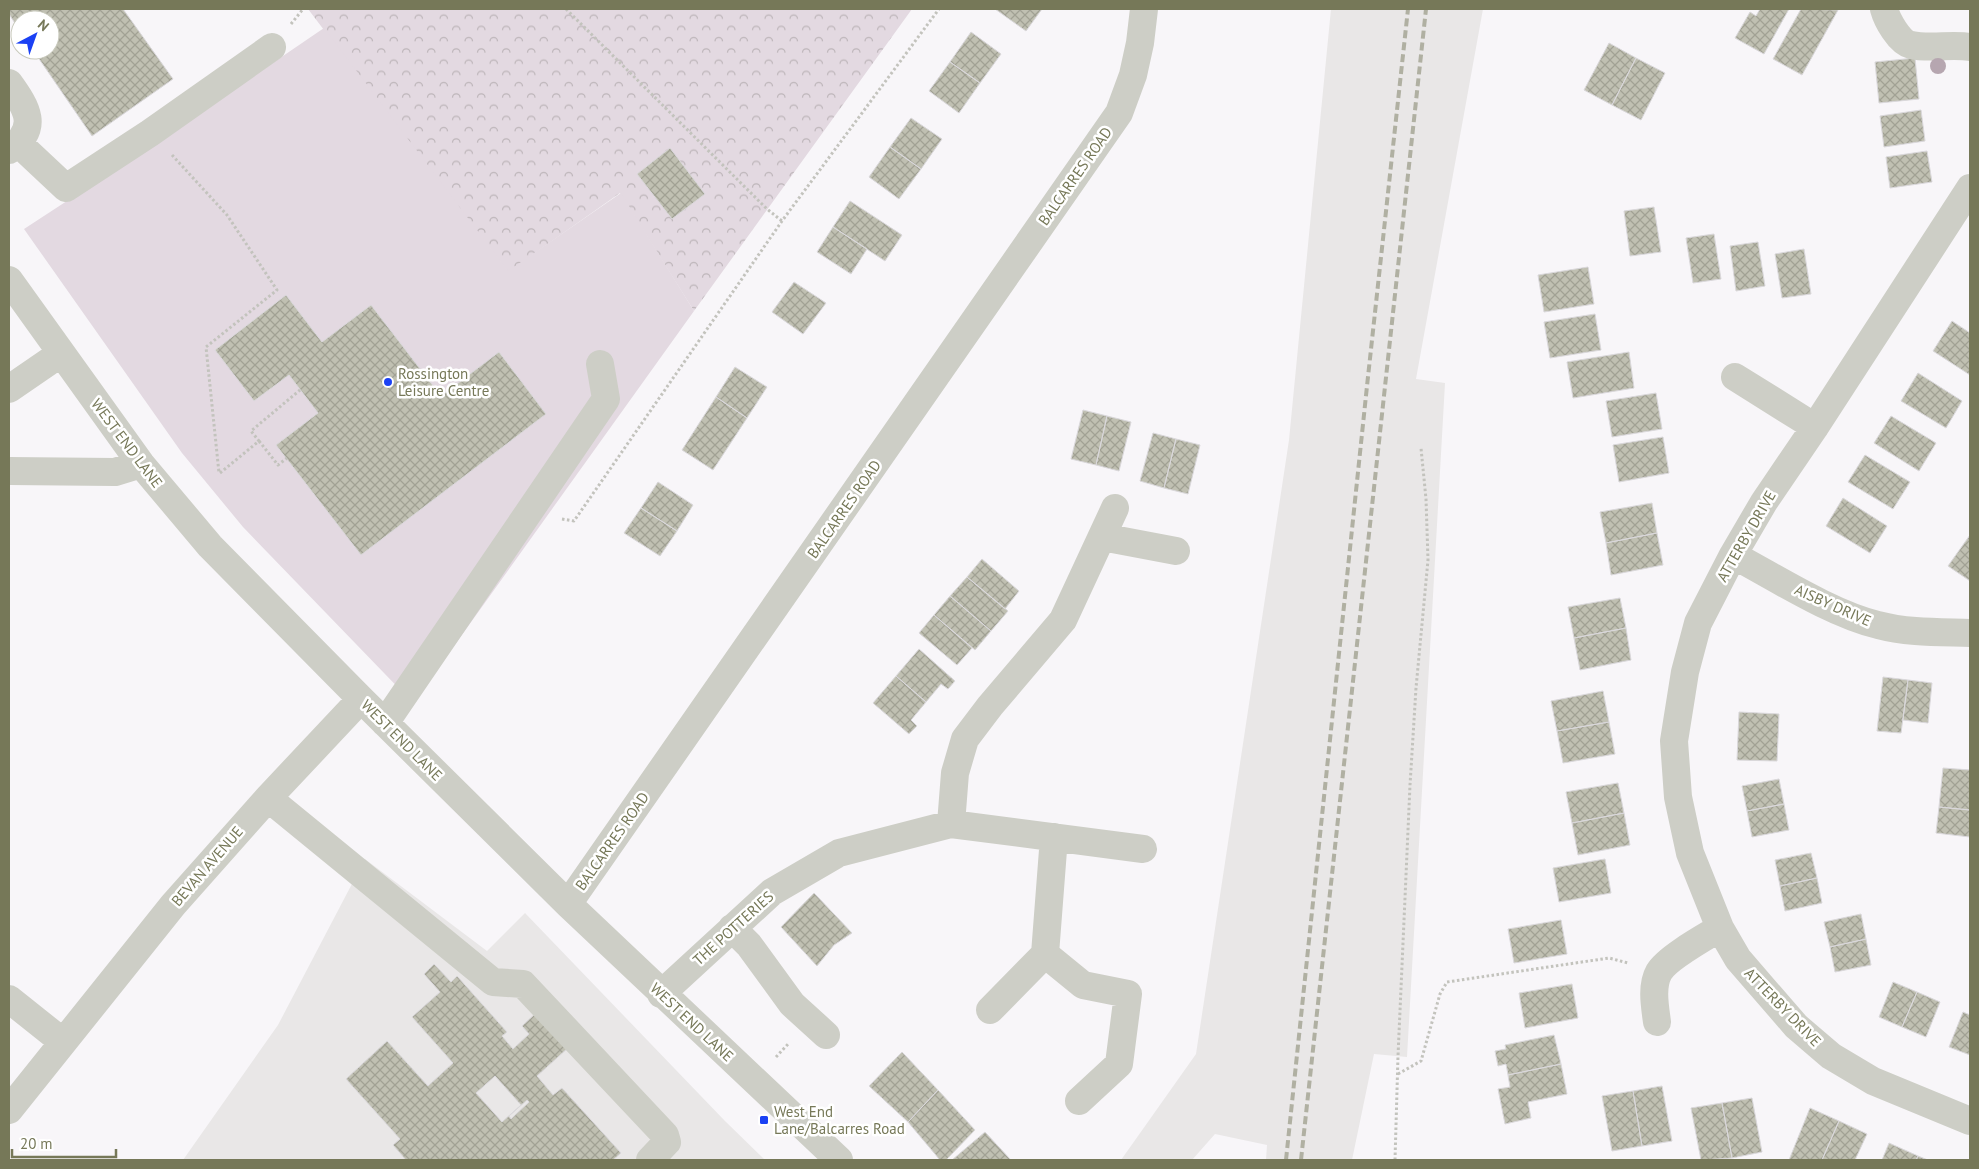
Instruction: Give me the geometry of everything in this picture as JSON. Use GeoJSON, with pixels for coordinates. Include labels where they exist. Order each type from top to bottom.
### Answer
{"type":"FeatureCollection","features":[{"type":"Feature","properties":{"kind":"street","name":"BALCARRES ROAD"},"geometry":{"type":"LineString","coordinates":[[568,904],[1119,113],[1133,75],[1140,43],[1144,9]]}},
{"type":"Feature","properties":{"kind":"street"},"geometry":{"type":"LineString","coordinates":[[1884,9],[1896,33],[1910,45],[1970,47]]}},
{"type":"Feature","properties":{"kind":"street"},"geometry":{"type":"LineString","coordinates":[[9,83],[27,115],[26,134],[13,146],[66,188],[150,133],[272,47]]}},
{"type":"Feature","properties":{"kind":"street","name":"ATTERBY DRIVE"},"geometry":{"type":"LineString","coordinates":[[1970,188],[1816,427],[1764,502],[1733,555],[1698,624],[1685,672],[1674,741],[1678,797],[1690,853],[1720,928],[1738,960],[1796,1026],[1831,1056],[1872,1081],[1970,1122]]}},
{"type":"Feature","properties":{"kind":"street","name":"WEST END LANE"},"geometry":{"type":"LineString","coordinates":[[9,280],[60,354],[141,464],[210,546],[568,904],[661,994],[839,1160]]}},
{"type":"Feature","properties":{"kind":"street"},"geometry":{"type":"LineString","coordinates":[[9,389],[60,354]]}},
{"type":"Feature","properties":{"kind":"street"},"geometry":{"type":"LineString","coordinates":[[385,723],[606,399],[600,364]]}},
{"type":"Feature","properties":{"kind":"street"},"geometry":{"type":"LineString","coordinates":[[1735,378],[1816,427]]}},
{"type":"Feature","properties":{"kind":"street"},"geometry":{"type":"LineString","coordinates":[[9,471],[115,472],[141,464]]}},
{"type":"Feature","properties":{"kind":"street"},"geometry":{"type":"LineString","coordinates":[[951,824],[955,773],[965,739],[990,706],[1063,620],[1115,508]]}},
{"type":"Feature","properties":{"kind":"street"},"geometry":{"type":"LineString","coordinates":[[1102,537],[1176,551]]}},
{"type":"Feature","properties":{"kind":"street","name":"AISBY DRIVE"},"geometry":{"type":"LineString","coordinates":[[1733,555],[1833,609],[1878,625],[1922,632],[1970,633]]}},
{"type":"Feature","properties":{"kind":"street","name":"BEVAN AVENUE"},"geometry":{"type":"LineString","coordinates":[[9,1110],[173,905],[268,798],[361,699]]}},
{"type":"Feature","properties":{"kind":"street"},"geometry":{"type":"LineString","coordinates":[[268,798],[493,982],[523,984],[666,1135],[667,1142],[650,1160]]}},
{"type":"Feature","properties":{"kind":"street","name":"THE POTTERIES"},"geometry":{"type":"LineString","coordinates":[[661,994],[772,892],[840,853],[951,824],[1143,849]]}},
{"type":"Feature","properties":{"kind":"street"},"geometry":{"type":"LineString","coordinates":[[990,1010],[1045,954],[1054,837]]}},
{"type":"Feature","properties":{"kind":"street"},"geometry":{"type":"LineString","coordinates":[[732,928],[749,945],[792,1004],[826,1035]]}},
{"type":"Feature","properties":{"kind":"street"},"geometry":{"type":"LineString","coordinates":[[1657,1022],[1653,998],[1659,972],[1679,953],[1720,928]]}},
{"type":"Feature","properties":{"kind":"street"},"geometry":{"type":"LineString","coordinates":[[1045,954],[1083,985],[1128,994],[1119,1064],[1079,1101]]}},
{"type":"Feature","properties":{"kind":"street"},"geometry":{"type":"LineString","coordinates":[[9,999],[63,1042]]}},
{"type":"Feature","properties":{"kind":"path"},"geometry":{"type":"LineString","coordinates":[[566,9],[767,209],[782,221]]}},
{"type":"Feature","properties":{"kind":"path"},"geometry":{"type":"LineString","coordinates":[[530,513],[574,521],[782,221],[939,9]]}},
{"type":"Feature","properties":{"kind":"path"},"geometry":{"type":"LineString","coordinates":[[150,133],[227,215],[277,290],[206,347],[219,473],[259,441]]}},
{"type":"Feature","properties":{"kind":"path"},"geometry":{"type":"LineString","coordinates":[[286,458],[278,465],[251,431],[300,390]]}},
{"type":"Feature","properties":{"kind":"path"},"geometry":{"type":"LineString","coordinates":[[1395,1160],[1416,688],[1428,560],[1426,499],[1421,448]]}},
{"type":"Feature","properties":{"kind":"path"},"geometry":{"type":"LineString","coordinates":[[1398,1074],[1421,1061],[1440,994],[1447,982],[1609,958],[1659,972]]}},
{"type":"Feature","properties":{"kind":"shaded area"},"geometry":{"type":"Polygon","coordinates":[[[1331,9],[1483,9],[1416,379],[1445,383],[1407,1057],[1374,1054],[1352,1160],[1266,1160],[1267,1145],[1215,1134],[1192,1160],[1121,1160],[1196,1054],[1289,440],[1331,9]]]}},
{"type":"Feature","properties":{"kind":"shaded area"},"geometry":{"type":"Polygon","coordinates":[[[365,859],[487,951],[525,913],[725,1121],[765,1160],[183,1160],[278,1025],[365,859]]]}},
{"type":"Feature","properties":{"kind":"green space"},"geometry":{"type":"Polygon","coordinates":[[[308,9],[912,9],[694,311],[620,193],[508,272],[308,9]]]}},
{"type":"Feature","properties":{"kind":"green space","name":"Rossington Leisure Centre"},"geometry":{"type":"Polygon","coordinates":[[[324,28],[508,271],[621,193],[694,311],[413,703],[243,527],[182,453],[24,229],[142,152],[324,28]]]}},
{"type":"Feature","properties":{"kind":"building"},"geometry":{"type":"Polygon","coordinates":[[[9,9],[123,9],[173,79],[92,136],[40,60],[60,60],[60,10],[10,10],[10,16],[9,9]]]}},
{"type":"Feature","properties":{"kind":"building"},"geometry":{"type":"Polygon","coordinates":[[[995,9],[1042,9],[1026,31],[995,9]]]}},
{"type":"Feature","properties":{"kind":"building"},"geometry":{"type":"Polygon","coordinates":[[[1760,9],[1789,9],[1764,54],[1735,38],[1750,12],[1756,16],[1760,9]]]}},
{"type":"Feature","properties":{"kind":"building"},"geometry":{"type":"Polygon","coordinates":[[[1801,9],[1838,10],[1802,75],[1773,59],[1801,9]]]}},
{"type":"Feature","properties":{"kind":"building"},"geometry":{"type":"Polygon","coordinates":[[[971,32],[1001,54],[980,83],[950,62],[971,32]]]}},
{"type":"Feature","properties":{"kind":"building"},"geometry":{"type":"Polygon","coordinates":[[[1609,43],[1636,58],[1612,105],[1584,90],[1609,43]]]}},
{"type":"Feature","properties":{"kind":"building"},"geometry":{"type":"Polygon","coordinates":[[[1636,58],[1665,73],[1641,120],[1612,105],[1636,58]]]}},
{"type":"Feature","properties":{"kind":"building"},"geometry":{"type":"Polygon","coordinates":[[[1915,58],[1919,99],[1879,103],[1875,62],[1915,58]]]}},
{"type":"Feature","properties":{"kind":"building"},"geometry":{"type":"Polygon","coordinates":[[[950,62],[980,83],[959,113],[929,91],[950,62]]]}},
{"type":"Feature","properties":{"kind":"building"},"geometry":{"type":"Polygon","coordinates":[[[1921,110],[1925,141],[1884,147],[1880,116],[1921,110]]]}},
{"type":"Feature","properties":{"kind":"building"},"geometry":{"type":"Polygon","coordinates":[[[911,118],[942,139],[921,169],[890,147],[911,118]]]}},
{"type":"Feature","properties":{"kind":"building"},"geometry":{"type":"Polygon","coordinates":[[[890,147],[921,169],[899,199],[869,177],[890,147]]]}},
{"type":"Feature","properties":{"kind":"building"},"geometry":{"type":"Polygon","coordinates":[[[670,148],[705,194],[672,219],[637,174],[670,148]]]}},
{"type":"Feature","properties":{"kind":"building"},"geometry":{"type":"Polygon","coordinates":[[[1927,151],[1932,182],[1890,188],[1886,157],[1927,151]]]}},
{"type":"Feature","properties":{"kind":"building"},"geometry":{"type":"Polygon","coordinates":[[[850,201],[902,235],[885,261],[833,227],[850,201]]]}},
{"type":"Feature","properties":{"kind":"building"},"geometry":{"type":"Polygon","coordinates":[[[1654,207],[1661,252],[1630,256],[1624,211],[1654,207]]]}},
{"type":"Feature","properties":{"kind":"building"},"geometry":{"type":"Polygon","coordinates":[[[833,227],[867,249],[851,274],[817,252],[833,227]]]}},
{"type":"Feature","properties":{"kind":"building"},"geometry":{"type":"Polygon","coordinates":[[[1714,234],[1721,279],[1693,283],[1686,238],[1714,234]]]}},
{"type":"Feature","properties":{"kind":"building"},"geometry":{"type":"Polygon","coordinates":[[[1758,242],[1765,286],[1736,291],[1730,246],[1758,242]]]}},
{"type":"Feature","properties":{"kind":"building"},"geometry":{"type":"Polygon","coordinates":[[[1804,249],[1811,294],[1782,298],[1775,254],[1804,249]]]}},
{"type":"Feature","properties":{"kind":"building"},"geometry":{"type":"Polygon","coordinates":[[[1588,267],[1594,304],[1544,312],[1538,275],[1588,267]]]}},
{"type":"Feature","properties":{"kind":"building"},"geometry":{"type":"Polygon","coordinates":[[[794,282],[826,303],[803,334],[772,312],[794,282]]]}},
{"type":"Feature","properties":{"kind":"building"},"geometry":{"type":"Polygon","coordinates":[[[286,295],[322,342],[371,305],[441,396],[499,352],[546,414],[361,555],[276,445],[318,413],[289,375],[254,401],[215,350],[286,295]]]}},
{"type":"Feature","properties":{"kind":"building"},"geometry":{"type":"Polygon","coordinates":[[[1595,314],[1601,350],[1550,358],[1544,322],[1595,314]]]}},
{"type":"Feature","properties":{"kind":"building"},"geometry":{"type":"Polygon","coordinates":[[[1952,321],[1970,333],[1970,375],[1933,351],[1952,321]]]}},
{"type":"Feature","properties":{"kind":"building"},"geometry":{"type":"Polygon","coordinates":[[[1629,352],[1634,388],[1573,398],[1567,362],[1629,352]]]}},
{"type":"Feature","properties":{"kind":"building"},"geometry":{"type":"Polygon","coordinates":[[[735,367],[767,387],[747,418],[716,397],[735,367]]]}},
{"type":"Feature","properties":{"kind":"building"},"geometry":{"type":"Polygon","coordinates":[[[1918,373],[1962,401],[1946,428],[1901,401],[1918,373]]]}},
{"type":"Feature","properties":{"kind":"building"},"geometry":{"type":"Polygon","coordinates":[[[1656,393],[1662,429],[1612,437],[1606,401],[1656,393]]]}},
{"type":"Feature","properties":{"kind":"building"},"geometry":{"type":"Polygon","coordinates":[[[716,397],[747,418],[713,470],[682,450],[716,397]]]}},
{"type":"Feature","properties":{"kind":"building"},"geometry":{"type":"Polygon","coordinates":[[[1083,410],[1107,416],[1096,465],[1071,459],[1083,410]]]}},
{"type":"Feature","properties":{"kind":"building"},"geometry":{"type":"Polygon","coordinates":[[[1107,416],[1131,422],[1119,471],[1096,465],[1107,416]]]}},
{"type":"Feature","properties":{"kind":"building"},"geometry":{"type":"Polygon","coordinates":[[[1891,416],[1936,443],[1919,471],[1874,443],[1891,416]]]}},
{"type":"Feature","properties":{"kind":"building"},"geometry":{"type":"Polygon","coordinates":[[[1153,433],[1176,439],[1164,488],[1140,481],[1153,433]]]}},
{"type":"Feature","properties":{"kind":"building"},"geometry":{"type":"Polygon","coordinates":[[[1663,437],[1669,473],[1619,482],[1613,445],[1663,437]]]}},
{"type":"Feature","properties":{"kind":"building"},"geometry":{"type":"Polygon","coordinates":[[[1176,439],[1200,445],[1188,494],[1164,488],[1176,439]]]}},
{"type":"Feature","properties":{"kind":"building"},"geometry":{"type":"Polygon","coordinates":[[[1865,455],[1910,482],[1893,509],[1848,482],[1865,455]]]}},
{"type":"Feature","properties":{"kind":"building"},"geometry":{"type":"Polygon","coordinates":[[[658,482],[693,505],[677,531],[641,508],[658,482]]]}},
{"type":"Feature","properties":{"kind":"building"},"geometry":{"type":"Polygon","coordinates":[[[1843,498],[1887,526],[1870,553],[1826,526],[1843,498]]]}},
{"type":"Feature","properties":{"kind":"building"},"geometry":{"type":"Polygon","coordinates":[[[1652,503],[1657,533],[1606,543],[1600,512],[1652,503]]]}},
{"type":"Feature","properties":{"kind":"building"},"geometry":{"type":"Polygon","coordinates":[[[641,508],[677,531],[660,556],[624,533],[641,508]]]}},
{"type":"Feature","properties":{"kind":"building"},"geometry":{"type":"Polygon","coordinates":[[[1657,533],[1663,565],[1611,575],[1606,543],[1657,533]]]}},
{"type":"Feature","properties":{"kind":"building"},"geometry":{"type":"Polygon","coordinates":[[[1970,535],[1970,581],[1948,566],[1970,535]]]}},
{"type":"Feature","properties":{"kind":"building"},"geometry":{"type":"Polygon","coordinates":[[[982,559],[1019,591],[1005,609],[967,577],[982,559]]]}},
{"type":"Feature","properties":{"kind":"building"},"geometry":{"type":"Polygon","coordinates":[[[967,577],[1008,611],[991,631],[950,596],[967,577]]]}},
{"type":"Feature","properties":{"kind":"building"},"geometry":{"type":"Polygon","coordinates":[[[950,596],[991,631],[975,650],[934,615],[950,596]]]}},
{"type":"Feature","properties":{"kind":"building"},"geometry":{"type":"Polygon","coordinates":[[[1620,598],[1626,628],[1574,638],[1568,607],[1620,598]]]}},
{"type":"Feature","properties":{"kind":"building"},"geometry":{"type":"Polygon","coordinates":[[[934,615],[972,648],[957,665],[919,633],[934,615]]]}},
{"type":"Feature","properties":{"kind":"building"},"geometry":{"type":"Polygon","coordinates":[[[1626,628],[1631,660],[1580,670],[1574,638],[1626,628]]]}},
{"type":"Feature","properties":{"kind":"building"},"geometry":{"type":"Polygon","coordinates":[[[919,649],[955,681],[948,689],[941,684],[926,702],[896,676],[919,649]]]}},
{"type":"Feature","properties":{"kind":"building"},"geometry":{"type":"Polygon","coordinates":[[[896,676],[926,702],[911,720],[917,726],[909,734],[873,703],[896,676]]]}},
{"type":"Feature","properties":{"kind":"building"},"geometry":{"type":"Polygon","coordinates":[[[1883,677],[1908,680],[1901,733],[1877,731],[1883,677]]]}},
{"type":"Feature","properties":{"kind":"building"},"geometry":{"type":"Polygon","coordinates":[[[1908,680],[1932,683],[1928,723],[1903,720],[1908,680]]]}},
{"type":"Feature","properties":{"kind":"building"},"geometry":{"type":"Polygon","coordinates":[[[1603,691],[1609,722],[1557,731],[1551,701],[1603,691]]]}},
{"type":"Feature","properties":{"kind":"building"},"geometry":{"type":"Polygon","coordinates":[[[1739,712],[1779,714],[1777,761],[1737,760],[1739,712]]]}},
{"type":"Feature","properties":{"kind":"building"},"geometry":{"type":"Polygon","coordinates":[[[1609,722],[1615,754],[1563,763],[1557,731],[1609,722]]]}},
{"type":"Feature","properties":{"kind":"building"},"geometry":{"type":"Polygon","coordinates":[[[1943,768],[1970,770],[1970,810],[1939,807],[1943,768]]]}},
{"type":"Feature","properties":{"kind":"building"},"geometry":{"type":"Polygon","coordinates":[[[1779,779],[1784,804],[1747,811],[1742,786],[1779,779]]]}},
{"type":"Feature","properties":{"kind":"building"},"geometry":{"type":"Polygon","coordinates":[[[1618,783],[1624,813],[1572,823],[1566,792],[1618,783]]]}},
{"type":"Feature","properties":{"kind":"building"},"geometry":{"type":"Polygon","coordinates":[[[1784,804],[1789,830],[1752,837],[1747,811],[1784,804]]]}},
{"type":"Feature","properties":{"kind":"building"},"geometry":{"type":"Polygon","coordinates":[[[1939,807],[1970,810],[1970,837],[1936,833],[1939,807]]]}},
{"type":"Feature","properties":{"kind":"building"},"geometry":{"type":"Polygon","coordinates":[[[1624,813],[1630,845],[1578,855],[1572,823],[1624,813]]]}},
{"type":"Feature","properties":{"kind":"building"},"geometry":{"type":"Polygon","coordinates":[[[1811,853],[1817,878],[1780,886],[1775,860],[1811,853]]]}},
{"type":"Feature","properties":{"kind":"building"},"geometry":{"type":"Polygon","coordinates":[[[1605,859],[1611,893],[1559,902],[1553,868],[1605,859]]]}},
{"type":"Feature","properties":{"kind":"building"},"geometry":{"type":"Polygon","coordinates":[[[1817,878],[1822,903],[1785,911],[1780,886],[1817,878]]]}},
{"type":"Feature","properties":{"kind":"building"},"geometry":{"type":"Polygon","coordinates":[[[814,893],[852,933],[834,945],[817,966],[781,927],[814,893]]]}},
{"type":"Feature","properties":{"kind":"building"},"geometry":{"type":"Polygon","coordinates":[[[1861,914],[1866,939],[1830,947],[1824,922],[1861,914]]]}},
{"type":"Feature","properties":{"kind":"building"},"geometry":{"type":"Polygon","coordinates":[[[1561,920],[1567,954],[1514,963],[1508,929],[1561,920]]]}},
{"type":"Feature","properties":{"kind":"building"},"geometry":{"type":"Polygon","coordinates":[[[1866,939],[1871,965],[1835,972],[1830,947],[1866,939]]]}},
{"type":"Feature","properties":{"kind":"building"},"geometry":{"type":"Polygon","coordinates":[[[434,964],[451,982],[457,976],[507,1032],[502,1036],[513,1049],[529,1034],[522,1026],[537,1012],[569,1047],[537,1076],[553,1095],[562,1088],[621,1153],[613,1160],[406,1160],[393,1145],[400,1139],[346,1079],[387,1041],[428,1086],[453,1063],[412,1017],[440,992],[424,974],[434,964]],[[495,1076],[476,1093],[502,1122],[521,1105],[495,1076]]]}},
{"type":"Feature","properties":{"kind":"building"},"geometry":{"type":"Polygon","coordinates":[[[1893,982],[1917,992],[1902,1027],[1879,1017],[1893,982]]]}},
{"type":"Feature","properties":{"kind":"building"},"geometry":{"type":"Polygon","coordinates":[[[1572,984],[1578,1018],[1525,1028],[1519,993],[1572,984]]]}},
{"type":"Feature","properties":{"kind":"building"},"geometry":{"type":"Polygon","coordinates":[[[1917,992],[1940,1002],[1926,1037],[1902,1027],[1917,992]]]}},
{"type":"Feature","properties":{"kind":"building"},"geometry":{"type":"Polygon","coordinates":[[[1963,1012],[1970,1015],[1970,1055],[1949,1047],[1963,1012]]]}},
{"type":"Feature","properties":{"kind":"building"},"geometry":{"type":"Polygon","coordinates":[[[1554,1035],[1561,1064],[1508,1075],[1506,1064],[1498,1066],[1495,1051],[1506,1049],[1505,1045],[1554,1035]]]}},
{"type":"Feature","properties":{"kind":"building"},"geometry":{"type":"Polygon","coordinates":[[[902,1052],[938,1090],[908,1122],[869,1086],[902,1052]]]}},
{"type":"Feature","properties":{"kind":"building"},"geometry":{"type":"Polygon","coordinates":[[[1561,1064],[1567,1094],[1528,1102],[1531,1118],[1505,1124],[1498,1089],[1510,1087],[1508,1075],[1561,1064]]]}},
{"type":"Feature","properties":{"kind":"building"},"geometry":{"type":"Polygon","coordinates":[[[1662,1086],[1672,1141],[1642,1146],[1633,1091],[1662,1086]]]}},
{"type":"Feature","properties":{"kind":"building"},"geometry":{"type":"Polygon","coordinates":[[[938,1090],[975,1130],[946,1160],[940,1160],[908,1122],[938,1090]]]}},
{"type":"Feature","properties":{"kind":"building"},"geometry":{"type":"Polygon","coordinates":[[[1633,1091],[1642,1146],[1612,1151],[1602,1096],[1633,1091]]]}},
{"type":"Feature","properties":{"kind":"building"},"geometry":{"type":"Polygon","coordinates":[[[1752,1098],[1762,1152],[1732,1158],[1722,1103],[1752,1098]]]}},
{"type":"Feature","properties":{"kind":"building"},"geometry":{"type":"Polygon","coordinates":[[[527,1100],[529,1102],[511,1119],[509,1116],[527,1100]]]}},
{"type":"Feature","properties":{"kind":"building"},"geometry":{"type":"Polygon","coordinates":[[[1722,1103],[1732,1158],[1701,1160],[1691,1108],[1722,1103]]]}},
{"type":"Feature","properties":{"kind":"building"},"geometry":{"type":"Polygon","coordinates":[[[1810,1108],[1839,1121],[1822,1160],[1789,1160],[1810,1108]]]}},
{"type":"Feature","properties":{"kind":"building"},"geometry":{"type":"Polygon","coordinates":[[[1839,1121],[1867,1134],[1855,1160],[1822,1160],[1839,1121]]]}},
{"type":"Feature","properties":{"kind":"building"},"geometry":{"type":"Polygon","coordinates":[[[985,1132],[1009,1160],[952,1160],[985,1132]]]}},
{"type":"Feature","properties":{"kind":"building"},"geometry":{"type":"Polygon","coordinates":[[[1889,1143],[1918,1156],[1916,1160],[1882,1160],[1889,1143]]]}},
{"type":"Feature","properties":{"kind":"building"},"geometry":{"type":"Polygon","coordinates":[[[1918,1156],[1928,1160],[1916,1160],[1918,1156]]]}},
{"type":"Feature","properties":{"kind":"railway"},"geometry":{"type":"LineString","coordinates":[[1286,1160],[1408,9]]}},
{"type":"Feature","properties":{"kind":"railway"},"geometry":{"type":"LineString","coordinates":[[1301,1160],[1426,9]]}},
{"type":"Feature","properties":{"kind":"place","name":"Rossington Leisure Centre"},"geometry":{"type":"Point","coordinates":[388,382]}},
{"type":"Feature","properties":{"kind":"place","name":"West End Lane/Balcarres Road"},"geometry":{"type":"Point","coordinates":[764,1120]}}]}
